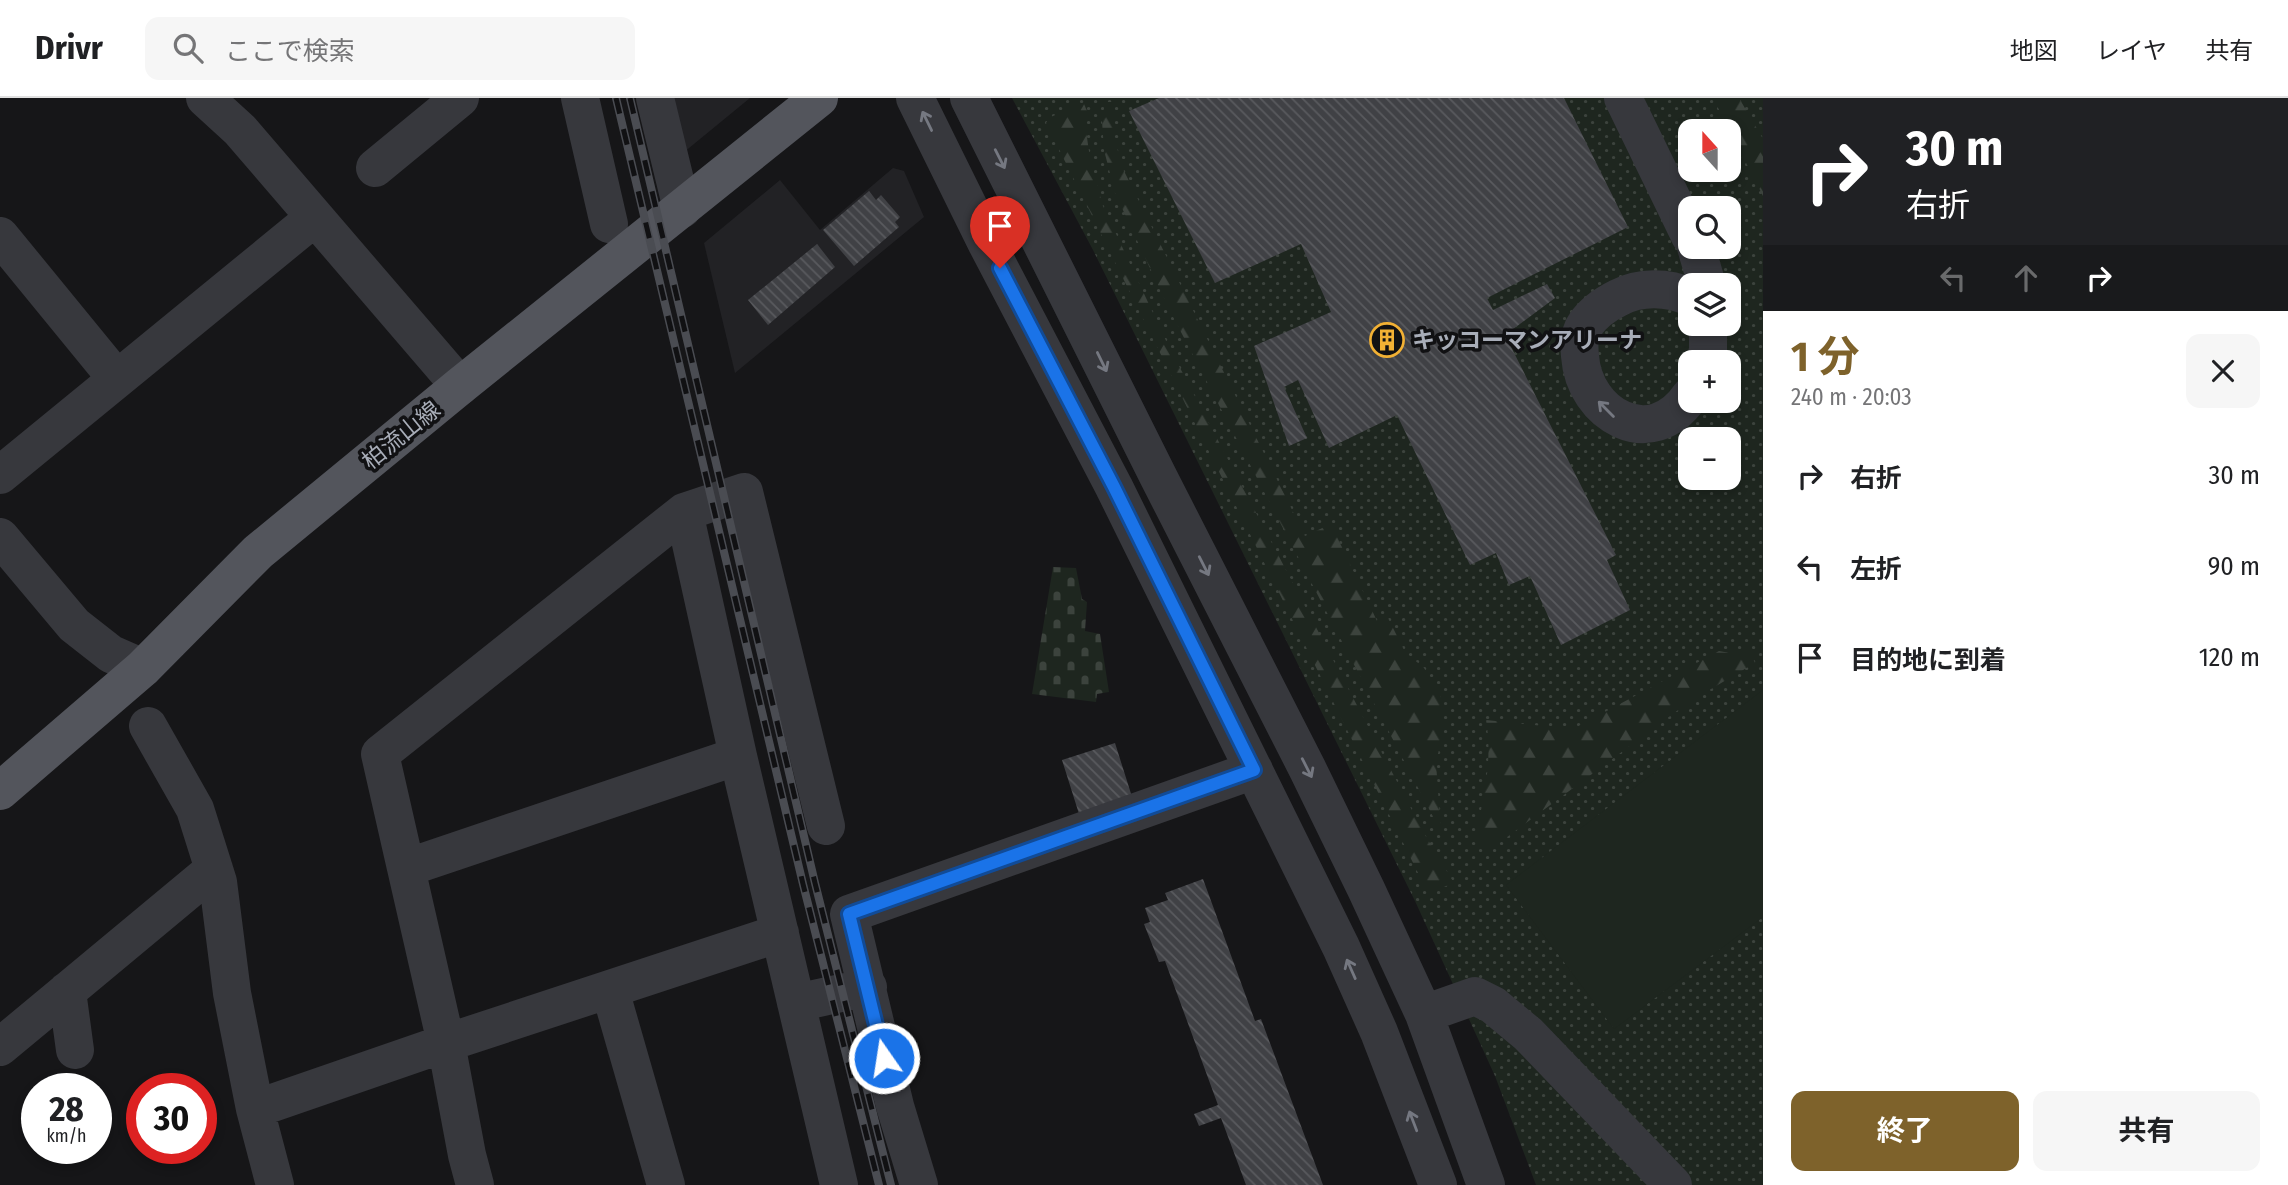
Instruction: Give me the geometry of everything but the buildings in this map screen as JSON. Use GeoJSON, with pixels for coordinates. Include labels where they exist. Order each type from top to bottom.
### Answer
{"type":"FeatureCollection","features":[{"type":"Feature","properties":{"kind":"main road","name":"柏流山線"},"geometry":{"type":"LineString","coordinates":[[0,791],[143,668],[258,552],[819,98]]}},
{"type":"Feature","properties":{"kind":"street"},"geometry":{"type":"LineString","coordinates":[[375,168],[460,98]]}},
{"type":"Feature","properties":{"kind":"street"},"geometry":{"type":"LineString","coordinates":[[580,98],[609,224]]}},
{"type":"Feature","properties":{"kind":"street"},"geometry":{"type":"LineString","coordinates":[[655,98],[682,209]]}},
{"type":"Feature","properties":{"kind":"street"},"geometry":{"type":"LineString","coordinates":[[915,98],[987,244],[1114,487],[1341,947],[1379,1032],[1438,1185]]}},
{"type":"Feature","properties":{"kind":"street"},"geometry":{"type":"LineString","coordinates":[[969,98],[1308,770],[1424,1014],[1486,1185]]}},
{"type":"Feature","properties":{"kind":"street"},"geometry":{"type":"LineString","coordinates":[[1623,98],[1678,212]]}},
{"type":"Feature","properties":{"kind":"street"},"geometry":{"type":"LineString","coordinates":[[226,105],[240,130],[460,386]]}},
{"type":"Feature","properties":{"kind":"street"},"geometry":{"type":"LineString","coordinates":[[0,475],[314,218]]}},
{"type":"Feature","properties":{"kind":"street"},"geometry":{"type":"LineString","coordinates":[[0,236],[117,380]]}},
{"type":"Feature","properties":{"kind":"street"},"geometry":{"type":"LineString","coordinates":[[1634,292],[1660,271],[1678,250]]}},
{"type":"Feature","properties":{"kind":"street"},"geometry":{"type":"LineString","coordinates":[[1678,293],[1645,289],[1620,296],[1598,310],[1584,326],[1579,344],[1581,368],[1587,386],[1602,407],[1615,417],[1629,423],[1651,424],[1669,418],[1678,409]]}},
{"type":"Feature","properties":{"kind":"street"},"geometry":{"type":"LineString","coordinates":[[475,1185],[446,1043],[380,754],[684,512],[744,492],[826,826]]}},
{"type":"Feature","properties":{"kind":"street"},"geometry":{"type":"LineString","coordinates":[[684,512],[738,756],[839,1185]]}},
{"type":"Feature","properties":{"kind":"street"},"geometry":{"type":"LineString","coordinates":[[0,537],[74,625],[111,654],[143,668]]}},
{"type":"Feature","properties":{"kind":"street"},"geometry":{"type":"LineString","coordinates":[[148,726],[195,809],[218,882],[232,993],[255,1109],[275,1185]]}},
{"type":"Feature","properties":{"kind":"street"},"geometry":{"type":"LineString","coordinates":[[406,868],[738,756]]}},
{"type":"Feature","properties":{"kind":"street"},"geometry":{"type":"LineString","coordinates":[[919,1185],[895,1105],[849,914],[1254,770]]}},
{"type":"Feature","properties":{"kind":"street"},"geometry":{"type":"LineString","coordinates":[[0,1047],[214,869]]}},
{"type":"Feature","properties":{"kind":"street"},"geometry":{"type":"LineString","coordinates":[[255,1109],[780,933]]}},
{"type":"Feature","properties":{"kind":"street"},"geometry":{"type":"LineString","coordinates":[[796,1003],[868,987]]}},
{"type":"Feature","properties":{"kind":"street"},"geometry":{"type":"LineString","coordinates":[[610,990],[666,1185]]}},
{"type":"Feature","properties":{"kind":"street"},"geometry":{"type":"LineString","coordinates":[[67,991],[75,1050]]}},
{"type":"Feature","properties":{"kind":"street"},"geometry":{"type":"LineString","coordinates":[[1424,1014],[1475,996],[1493,1005],[1528,1034],[1673,1185]]}},
{"type":"Feature","properties":{"kind":"shaded area"},"geometry":{"type":"Polygon","coordinates":[[[670,98],[750,98],[683,153],[670,98]]]}},
{"type":"Feature","properties":{"kind":"shaded area"},"geometry":{"type":"Polygon","coordinates":[[[893,168],[904,171],[924,217],[735,373],[704,243],[780,180],[820,230],[893,168]]]}},
{"type":"Feature","properties":{"kind":"green space"},"geometry":{"type":"Polygon","coordinates":[[[1012,98],[1763,98],[1763,1185],[1536,1185],[1495,1076],[1415,901],[1093,250],[1012,98]]]}},
{"type":"Feature","properties":{"kind":"green space"},"geometry":{"type":"Polygon","coordinates":[[[1713,98],[1739,98],[1763,139],[1763,196],[1741,153],[1741,119],[1724,119],[1713,98]]]}},
{"type":"Feature","properties":{"kind":"green space"},"geometry":{"type":"Polygon","coordinates":[[[1105,102],[1114,102],[1114,138],[1124,171],[1305,536],[1331,524],[1377,621],[1387,616],[1405,652],[1424,668],[1440,694],[1443,731],[1436,763],[1441,832],[1169,309],[1115,193],[1104,150],[1102,121],[1105,102]]]}},
{"type":"Feature","properties":{"kind":"green space"},"geometry":{"type":"Polygon","coordinates":[[[1078,104],[1084,104],[1087,111],[1086,131],[1090,158],[1103,206],[1168,345],[1425,835],[1454,883],[1428,893],[1046,123],[1049,118],[1078,104]]]}},
{"type":"Feature","properties":{"kind":"green space"},"geometry":{"type":"Polygon","coordinates":[[[1053,567],[1076,568],[1082,599],[1087,602],[1085,631],[1100,634],[1109,692],[1097,694],[1096,702],[1032,694],[1053,567]]]}},
{"type":"Feature","properties":{"kind":"green space"},"geometry":{"type":"Polygon","coordinates":[[[1719,651],[1745,651],[1752,656],[1755,663],[1689,702],[1487,852],[1476,834],[1488,763],[1486,720],[1573,729],[1719,651]]]}},
{"type":"Feature","properties":{"kind":"green space"},"geometry":{"type":"Polygon","coordinates":[[[1763,690],[1763,917],[1614,1029],[1506,885],[1763,690]]]}},
{"type":"Feature","properties":{"kind":"railway"},"geometry":{"type":"LineString","coordinates":[[616,98],[803,884],[879,1185]]}},
{"type":"Feature","properties":{"kind":"railway"},"geometry":{"type":"LineString","coordinates":[[630,98],[815,883],[891,1185]]}},
{"type":"Feature","properties":{"kind":"place","name":"キッコーマンアリーナ"},"geometry":{"type":"Point","coordinates":[1387,340]}},
{"type":"Feature","properties":{"kind":"route"},"geometry":{"type":"LineString","coordinates":[[884,1058],[849,914],[1254,770],[1114,487],[1000,268]]}}]}
